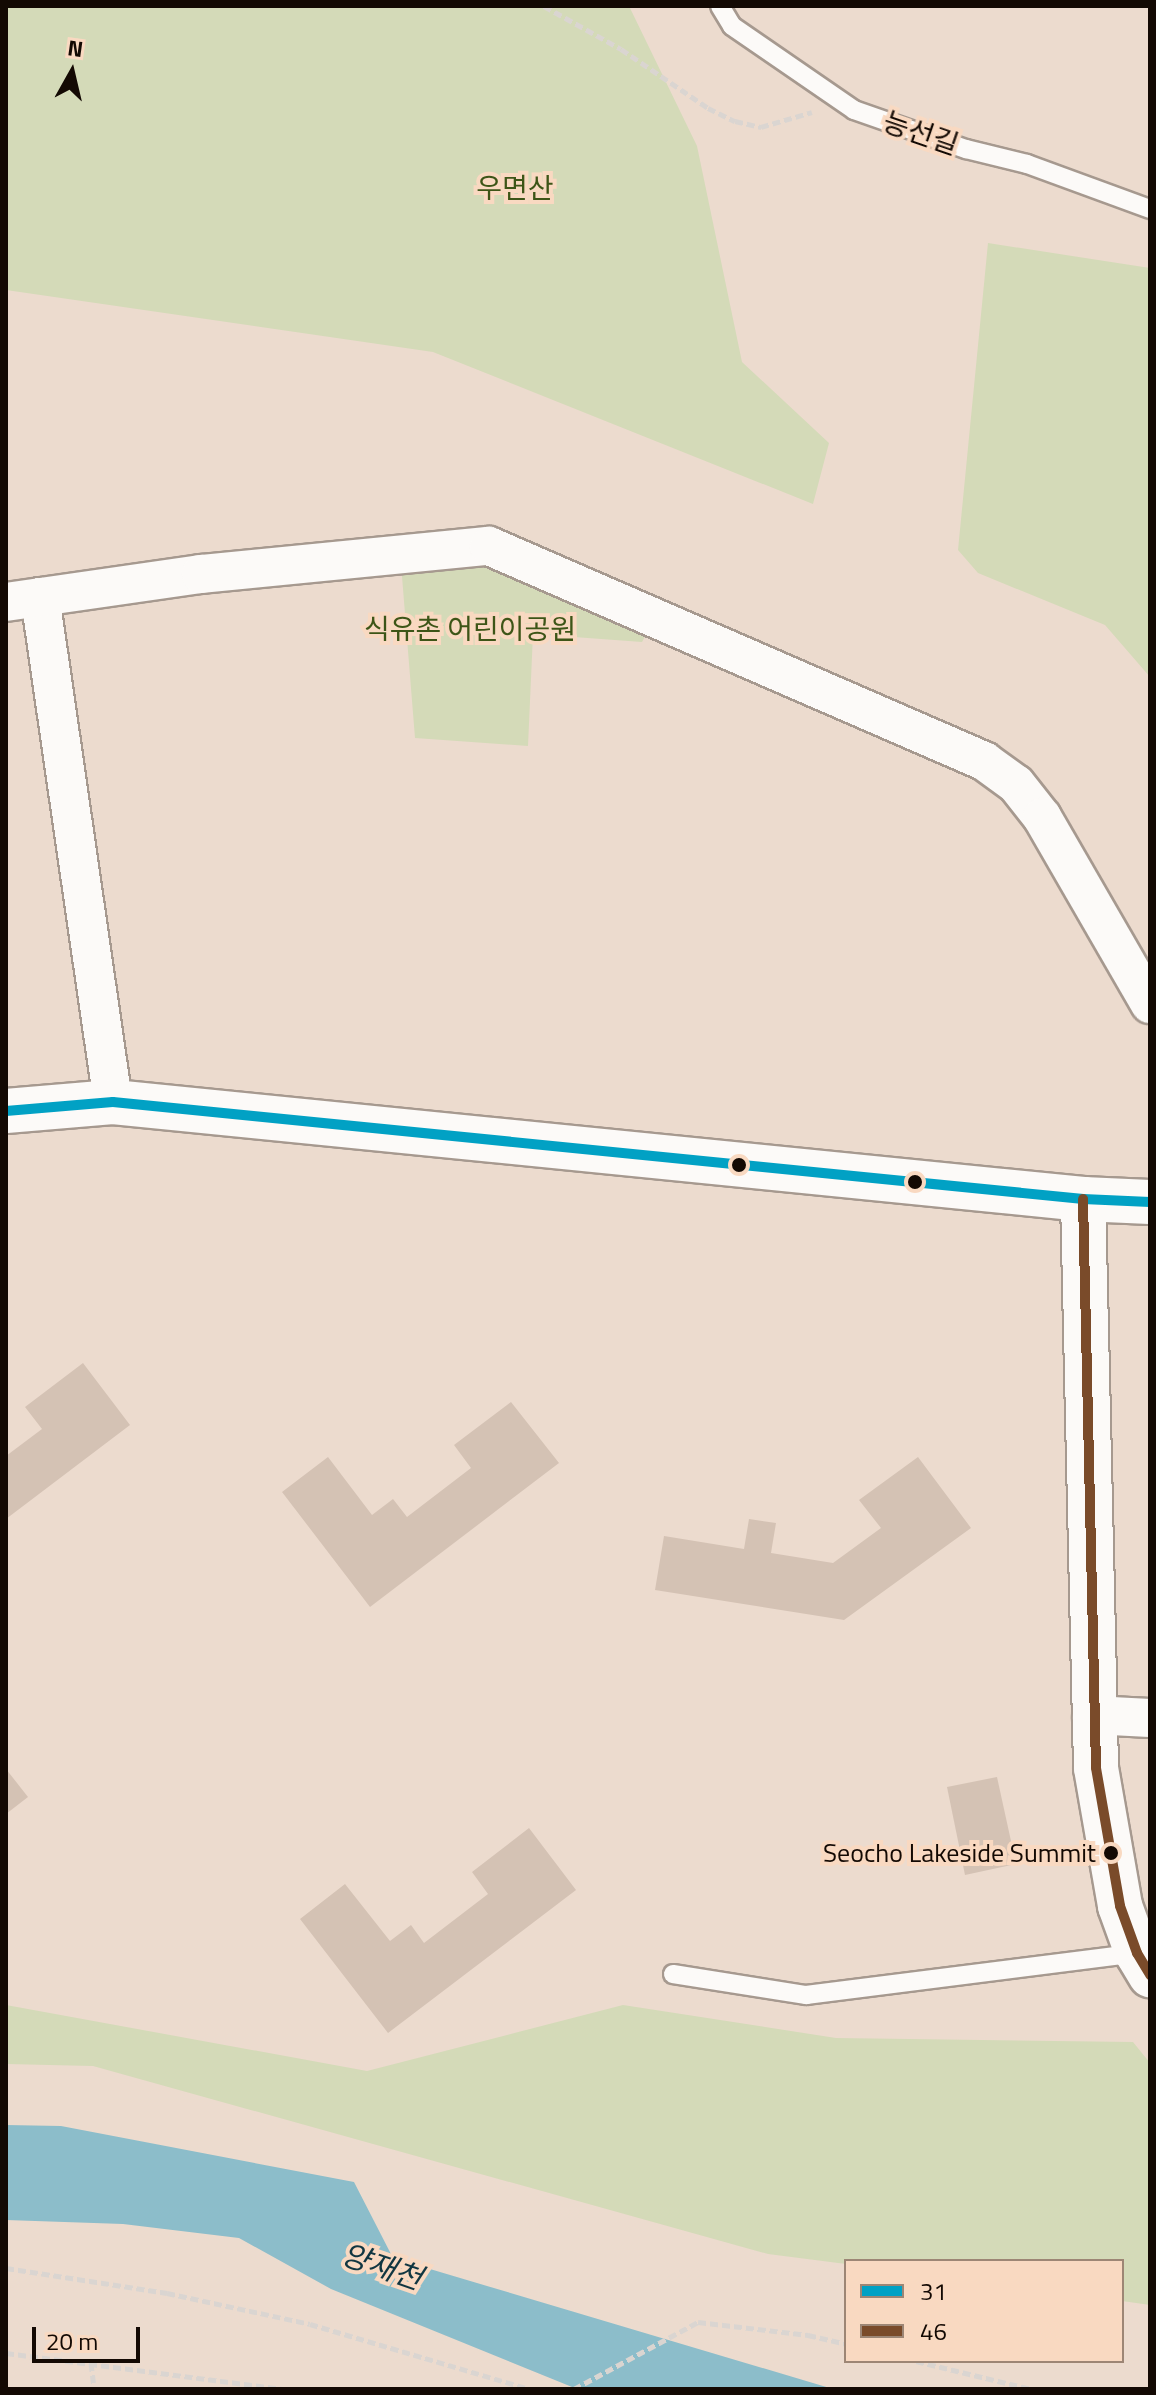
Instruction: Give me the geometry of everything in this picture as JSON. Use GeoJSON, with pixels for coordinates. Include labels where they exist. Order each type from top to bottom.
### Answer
{"type":"FeatureCollection","features":[{"type":"Feature","properties":{"kind":"main road"},"geometry":{"type":"LineString","coordinates":[[6,1111],[113,1102],[1083,1199],[1150,1202]]}},
{"type":"Feature","properties":{"kind":"main road"},"geometry":{"type":"LineString","coordinates":[[1083,1199],[1092,1715],[1096,1768],[1120,1906],[1144,1964]]}},
{"type":"Feature","properties":{"kind":"street"},"geometry":{"type":"LineString","coordinates":[[113,1102],[23,599],[201,574],[489,546],[984,761],[1016,784],[1042,817],[1150,1004]]}},
{"type":"Feature","properties":{"kind":"street"},"geometry":{"type":"LineString","coordinates":[[1092,1715],[1150,1718]]}},
{"type":"Feature","properties":{"kind":"lane","name":"능선길"},"geometry":{"type":"LineString","coordinates":[[720,6],[732,26],[854,110],[966,149],[1027,164],[1150,209]]}},
{"type":"Feature","properties":{"kind":"lane"},"geometry":{"type":"LineString","coordinates":[[673,1974],[806,1995],[1144,1964]]}},
{"type":"Feature","properties":{"kind":"path"},"geometry":{"type":"LineString","coordinates":[[544,6],[621,49],[708,108],[735,121],[761,127],[799,117],[821,106],[822,88]]}},
{"type":"Feature","properties":{"kind":"path"},"geometry":{"type":"LineString","coordinates":[[6,2268],[167,2293],[310,2324],[530,2389]]}},
{"type":"Feature","properties":{"kind":"path"},"geometry":{"type":"LineString","coordinates":[[574,2389],[698,2322],[808,2335],[844,2344]]}},
{"type":"Feature","properties":{"kind":"path"},"geometry":{"type":"LineString","coordinates":[[6,2353],[285,2389]]}},
{"type":"Feature","properties":{"kind":"path"},"geometry":{"type":"LineString","coordinates":[[91,2363],[94,2389]]}},
{"type":"Feature","properties":{"kind":"path"},"geometry":{"type":"LineString","coordinates":[[924,2363],[1031,2389]]}},
{"type":"Feature","properties":{"kind":"green space","name":"우면산"},"geometry":{"type":"Polygon","coordinates":[[[6,6],[629,6],[697,146],[742,362],[829,443],[813,504],[433,352],[6,290],[6,6]]]}},
{"type":"Feature","properties":{"kind":"green space"},"geometry":{"type":"Polygon","coordinates":[[[988,243],[1150,268],[1150,677],[1105,625],[978,573],[958,550],[988,243]]]}},
{"type":"Feature","properties":{"kind":"green space","name":"식유촌 어린이공원"},"geometry":{"type":"Polygon","coordinates":[[[436,558],[503,570],[651,626],[642,642],[533,634],[528,746],[415,738],[401,564],[436,558]]]}},
{"type":"Feature","properties":{"kind":"green space"},"geometry":{"type":"Polygon","coordinates":[[[6,2005],[367,2071],[623,2005],[836,2038],[1133,2042],[1150,2063],[1150,2305],[1124,2301],[1124,2259],[844,2259],[844,2264],[768,2254],[93,2066],[6,2064],[6,2005]]]}},
{"type":"Feature","properties":{"kind":"water","name":"양재천"},"geometry":{"type":"Polygon","coordinates":[[[6,2125],[61,2126],[354,2182],[393,2258],[833,2389],[577,2389],[331,2289],[239,2238],[123,2224],[6,2220],[6,2125]]]}},
{"type":"Feature","properties":{"kind":"building"},"geometry":{"type":"Polygon","coordinates":[[[83,1363],[130,1425],[6,1519],[6,1456],[42,1429],[25,1407],[83,1363]]]}},
{"type":"Feature","properties":{"kind":"building"},"geometry":{"type":"Polygon","coordinates":[[[511,1402],[559,1463],[370,1607],[282,1492],[328,1457],[372,1515],[393,1499],[407,1517],[471,1468],[454,1445],[511,1402]]]}},
{"type":"Feature","properties":{"kind":"building"},"geometry":{"type":"Polygon","coordinates":[[[918,1457],[971,1528],[844,1620],[655,1590],[664,1536],[744,1549],[749,1519],[776,1523],[771,1553],[833,1563],[881,1528],[859,1500],[918,1457]]]}},
{"type":"Feature","properties":{"kind":"building"},"geometry":{"type":"Polygon","coordinates":[[[6,1769],[28,1797],[6,1814],[6,1769]]]}},
{"type":"Feature","properties":{"kind":"building"},"geometry":{"type":"Polygon","coordinates":[[[997,1777],[1016,1864],[965,1875],[947,1787],[997,1777]]]}},
{"type":"Feature","properties":{"kind":"building"},"geometry":{"type":"Polygon","coordinates":[[[529,1828],[576,1890],[388,2033],[300,1919],[345,1884],[390,1941],[411,1925],[424,1943],[488,1894],[472,1872],[529,1828]]]}},
{"type":"Feature","properties":{"kind":"transit line","name":"31"},"geometry":{"type":"LineString","coordinates":[[6,1111],[113,1102],[1083,1199],[1150,1202]]}},
{"type":"Feature","properties":{"kind":"transit line","name":"46"},"geometry":{"type":"LineString","coordinates":[[1083,1199],[1096,1768],[1120,1906],[1137,1953],[1150,1975]]}},
{"type":"Feature","properties":{"kind":"place","name":"Seocho Lakeside Summit"},"geometry":{"type":"Point","coordinates":[1111,1853]}}]}
